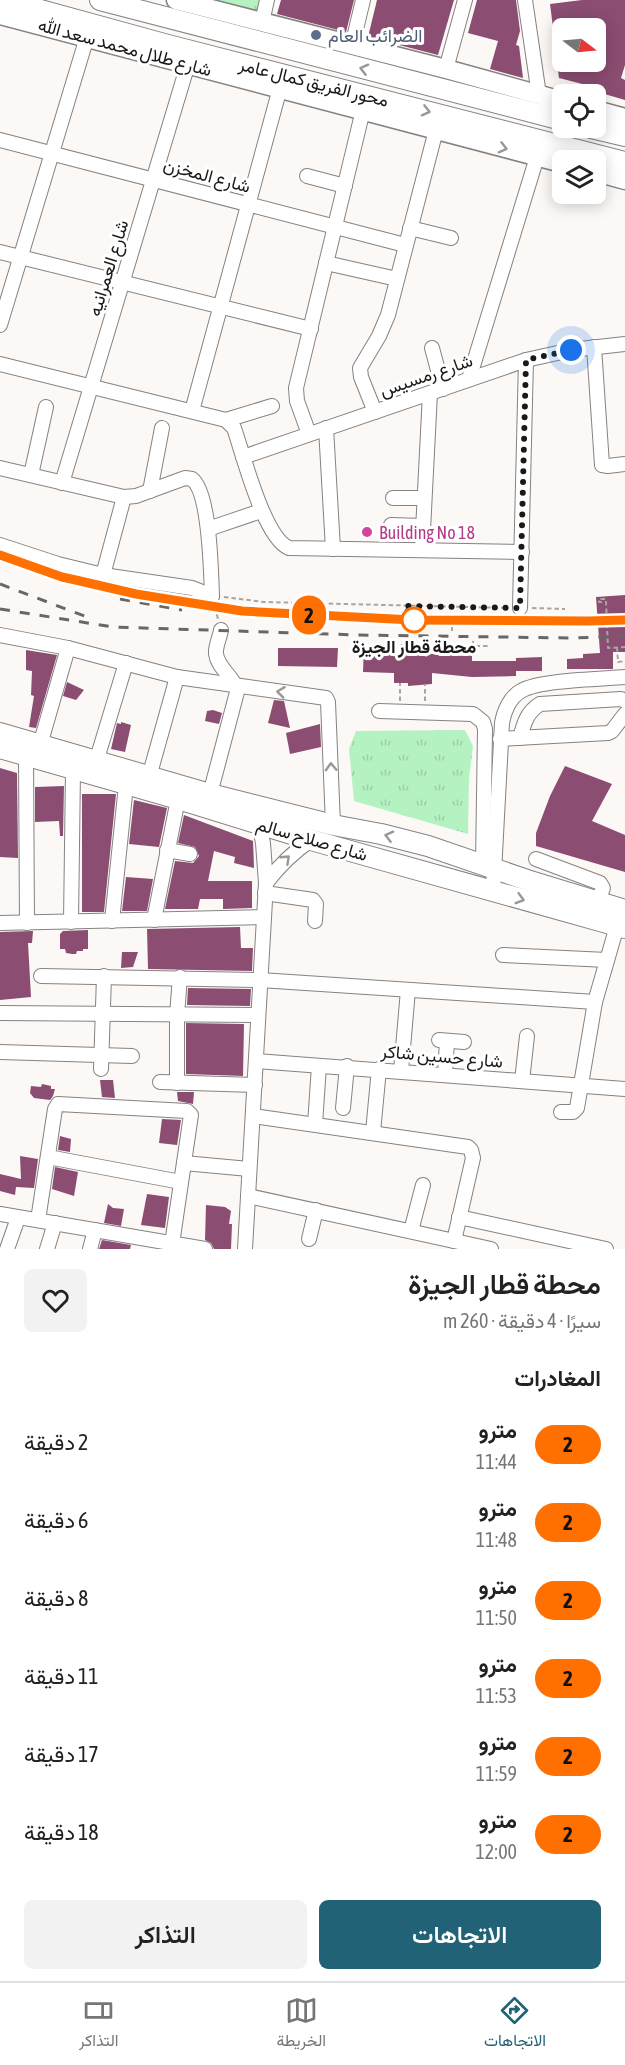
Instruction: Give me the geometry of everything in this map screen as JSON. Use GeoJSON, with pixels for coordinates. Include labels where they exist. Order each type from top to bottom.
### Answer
{"type":"FeatureCollection","features":[{"type":"Feature","properties":{"kind":"highway","name":"محور الفريق كمال عامر"},"geometry":{"type":"LineString","coordinates":[[4,0],[168,45],[625,162]]}},
{"type":"Feature","properties":{"kind":"highway","name":"محور الفريق كمال عامر"},"geometry":{"type":"LineString","coordinates":[[99,0],[175,10],[552,117]]}},
{"type":"Feature","properties":{"kind":"highway"},"geometry":{"type":"LineString","coordinates":[[128,0],[175,10]]}},
{"type":"Feature","properties":{"kind":"highway"},"geometry":{"type":"LineString","coordinates":[[606,132],[625,136]]}},
{"type":"Feature","properties":{"kind":"highway","name":"شارع صلاح سالم"},"geometry":{"type":"LineString","coordinates":[[0,733],[73,770],[494,891],[622,921]]}},
{"type":"Feature","properties":{"kind":"highway","name":"شارع صلاح سالم"},"geometry":{"type":"LineString","coordinates":[[0,748],[33,750],[96,762],[210,794],[333,825],[381,834],[598,902],[622,921]]}},
{"type":"Feature","properties":{"kind":"highway"},"geometry":{"type":"LineString","coordinates":[[384,860],[394,855],[406,855],[471,873],[489,866]]}},
{"type":"Feature","properties":{"kind":"main road"},"geometry":{"type":"LineString","coordinates":[[175,10],[262,22],[552,98]]}},
{"type":"Feature","properties":{"kind":"main road","name":"شارع طلال محمد سعد الله"},"geometry":{"type":"LineString","coordinates":[[0,15],[552,161]]}},
{"type":"Feature","properties":{"kind":"main road"},"geometry":{"type":"LineString","coordinates":[[606,112],[625,117]]}},
{"type":"Feature","properties":{"kind":"main road"},"geometry":{"type":"LineString","coordinates":[[606,175],[625,180]]}},
{"type":"Feature","properties":{"kind":"street"},"geometry":{"type":"LineString","coordinates":[[262,22],[267,0]]}},
{"type":"Feature","properties":{"kind":"street"},"geometry":{"type":"LineString","coordinates":[[352,46],[363,0]]}},
{"type":"Feature","properties":{"kind":"street"},"geometry":{"type":"LineString","coordinates":[[446,69],[465,0]]}},
{"type":"Feature","properties":{"kind":"street"},"geometry":{"type":"LineString","coordinates":[[525,0],[539,95]]}},
{"type":"Feature","properties":{"kind":"street"},"geometry":{"type":"LineString","coordinates":[[0,325],[87,37]]}},
{"type":"Feature","properties":{"kind":"street","name":"شارع العمرانيه"},"geometry":{"type":"LineString","coordinates":[[62,483],[188,64]]}},
{"type":"Feature","properties":{"kind":"street"},"geometry":{"type":"LineString","coordinates":[[192,411],[280,88]]}},
{"type":"Feature","properties":{"kind":"street"},"geometry":{"type":"LineString","coordinates":[[309,434],[295,395],[363,111]]}},
{"type":"Feature","properties":{"kind":"street"},"geometry":{"type":"LineString","coordinates":[[375,412],[361,377],[360,368],[384,326],[436,130]]}},
{"type":"Feature","properties":{"kind":"street","name":"شارع المخزن"},"geometry":{"type":"LineString","coordinates":[[0,140],[405,245]]}},
{"type":"Feature","properties":{"kind":"street"},"geometry":{"type":"LineString","coordinates":[[469,379],[537,157]]}},
{"type":"Feature","properties":{"kind":"street"},"geometry":{"type":"LineString","coordinates":[[308,176],[345,186]]}},
{"type":"Feature","properties":{"kind":"street"},"geometry":{"type":"LineString","coordinates":[[410,228],[451,238]]}},
{"type":"Feature","properties":{"kind":"street"},"geometry":{"type":"LineString","coordinates":[[0,252],[311,328]]}},
{"type":"Feature","properties":{"kind":"street"},"geometry":{"type":"LineString","coordinates":[[326,263],[397,279]]}},
{"type":"Feature","properties":{"kind":"street","name":"شارع رمسيس"},"geometry":{"type":"LineString","coordinates":[[243,457],[526,360],[625,343]]}},
{"type":"Feature","properties":{"kind":"street"},"geometry":{"type":"LineString","coordinates":[[594,347],[603,466],[625,464]]}},
{"type":"Feature","properties":{"kind":"street"},"geometry":{"type":"LineString","coordinates":[[422,550],[424,498],[436,391],[432,348]]}},
{"type":"Feature","properties":{"kind":"street"},"geometry":{"type":"LineString","coordinates":[[520,608],[526,360]]}},
{"type":"Feature","properties":{"kind":"street"},"geometry":{"type":"LineString","coordinates":[[0,364],[226,420],[234,428],[261,511],[281,543],[293,549],[522,552]]}},
{"type":"Feature","properties":{"kind":"street"},"geometry":{"type":"LineString","coordinates":[[226,420],[272,406]]}},
{"type":"Feature","properties":{"kind":"street"},"geometry":{"type":"LineString","coordinates":[[31,476],[46,407]]}},
{"type":"Feature","properties":{"kind":"street"},"geometry":{"type":"LineString","coordinates":[[150,491],[162,428]]}},
{"type":"Feature","properties":{"kind":"street"},"geometry":{"type":"LineString","coordinates":[[326,429],[333,549]]}},
{"type":"Feature","properties":{"kind":"street"},"geometry":{"type":"LineString","coordinates":[[0,468],[124,498],[136,496],[185,478],[195,481],[208,529],[212,596],[192,588],[124,576],[109,576],[58,564],[0,545]]}},
{"type":"Feature","properties":{"kind":"street"},"geometry":{"type":"LineString","coordinates":[[109,576],[124,498]]}},
{"type":"Feature","properties":{"kind":"street"},"geometry":{"type":"LineString","coordinates":[[393,498],[424,498]]}},
{"type":"Feature","properties":{"kind":"street"},"geometry":{"type":"LineString","coordinates":[[208,529],[261,511]]}},
{"type":"Feature","properties":{"kind":"street"},"geometry":{"type":"LineString","coordinates":[[391,525],[423,526]]}},
{"type":"Feature","properties":{"kind":"street"},"geometry":{"type":"LineString","coordinates":[[210,794],[237,698],[236,686],[216,654],[221,630]]}},
{"type":"Feature","properties":{"kind":"street"},"geometry":{"type":"LineString","coordinates":[[0,635],[68,648],[177,677],[326,698],[333,825]]}},
{"type":"Feature","properties":{"kind":"street"},"geometry":{"type":"LineString","coordinates":[[27,923],[33,750],[68,648]]}},
{"type":"Feature","properties":{"kind":"street"},"geometry":{"type":"LineString","coordinates":[[96,762],[126,663]]}},
{"type":"Feature","properties":{"kind":"street"},"geometry":{"type":"LineString","coordinates":[[489,866],[500,739],[504,712],[511,699],[521,691],[536,685],[625,676]]}},
{"type":"Feature","properties":{"kind":"street"},"geometry":{"type":"LineString","coordinates":[[149,777],[177,677]]}},
{"type":"Feature","properties":{"kind":"street"},"geometry":{"type":"LineString","coordinates":[[520,738],[526,717],[540,704],[621,699],[625,701]]}},
{"type":"Feature","properties":{"kind":"street"},"geometry":{"type":"LineString","coordinates":[[379,711],[473,714],[483,722],[489,866],[494,891]]}},
{"type":"Feature","properties":{"kind":"street"},"geometry":{"type":"LineString","coordinates":[[500,739],[608,733],[625,714]]}},
{"type":"Feature","properties":{"kind":"street"},"geometry":{"type":"LineString","coordinates":[[71,922],[73,770]]}},
{"type":"Feature","properties":{"kind":"street"},"geometry":{"type":"LineString","coordinates":[[112,921],[126,785]]}},
{"type":"Feature","properties":{"kind":"street"},"geometry":{"type":"LineString","coordinates":[[154,920],[178,799]]}},
{"type":"Feature","properties":{"kind":"street"},"geometry":{"type":"LineString","coordinates":[[245,1249],[266,888],[263,843],[259,823]]}},
{"type":"Feature","properties":{"kind":"street"},"geometry":{"type":"LineString","coordinates":[[266,888],[279,866],[311,840]]}},
{"type":"Feature","properties":{"kind":"street"},"geometry":{"type":"LineString","coordinates":[[167,850],[190,854]]}},
{"type":"Feature","properties":{"kind":"street"},"geometry":{"type":"LineString","coordinates":[[536,859],[600,883],[603,888],[598,902]]}},
{"type":"Feature","properties":{"kind":"street"},"geometry":{"type":"LineString","coordinates":[[266,888],[313,900],[316,904],[315,921]]}},
{"type":"Feature","properties":{"kind":"street"},"geometry":{"type":"LineString","coordinates":[[0,923],[263,917]]}},
{"type":"Feature","properties":{"kind":"street"},"geometry":{"type":"LineString","coordinates":[[561,1112],[576,1111],[596,1002],[607,960],[622,921]]}},
{"type":"Feature","properties":{"kind":"street"},"geometry":{"type":"LineString","coordinates":[[503,955],[607,960]]}},
{"type":"Feature","properties":{"kind":"street"},"geometry":{"type":"LineString","coordinates":[[41,976],[260,980],[596,1002]]}},
{"type":"Feature","properties":{"kind":"street"},"geometry":{"type":"LineString","coordinates":[[101,1063],[104,976]]}},
{"type":"Feature","properties":{"kind":"street"},"geometry":{"type":"LineString","coordinates":[[177,1083],[177,1015],[180,977]]}},
{"type":"Feature","properties":{"kind":"street"},"geometry":{"type":"LineString","coordinates":[[401,1071],[408,990]]}},
{"type":"Feature","properties":{"kind":"street"},"geometry":{"type":"LineString","coordinates":[[0,1013],[258,1015]]}},
{"type":"Feature","properties":{"kind":"street"},"geometry":{"type":"LineString","coordinates":[[522,1080],[527,1036]]}},
{"type":"Feature","properties":{"kind":"street"},"geometry":{"type":"LineString","coordinates":[[445,1075],[443,1041],[464,1042]]}},
{"type":"Feature","properties":{"kind":"street"},"geometry":{"type":"LineString","coordinates":[[0,1052],[101,1063],[132,1056]]}},
{"type":"Feature","properties":{"kind":"street","name":"شارع حسين شاكر"},"geometry":{"type":"LineString","coordinates":[[255,1061],[347,1066],[625,1089]]}},
{"type":"Feature","properties":{"kind":"street"},"geometry":{"type":"LineString","coordinates":[[315,1124],[320,1066]]}},
{"type":"Feature","properties":{"kind":"street"},"geometry":{"type":"LineString","coordinates":[[343,1108],[347,1066]]}},
{"type":"Feature","properties":{"kind":"street"},"geometry":{"type":"LineString","coordinates":[[373,1132],[379,1069]]}},
{"type":"Feature","properties":{"kind":"street"},"geometry":{"type":"LineString","coordinates":[[160,1082],[255,1085]]}},
{"type":"Feature","properties":{"kind":"street"},"geometry":{"type":"LineString","coordinates":[[38,1221],[56,1107],[61,1103],[187,1111],[191,1115],[181,1182],[178,1246]]}},
{"type":"Feature","properties":{"kind":"street"},"geometry":{"type":"LineString","coordinates":[[253,1116],[464,1146],[471,1150],[473,1158],[459,1217],[460,1244]]}},
{"type":"Feature","properties":{"kind":"street"},"geometry":{"type":"LineString","coordinates":[[48,1157],[181,1182]]}},
{"type":"Feature","properties":{"kind":"street"},"geometry":{"type":"LineString","coordinates":[[184,1163],[249,1169]]}},
{"type":"Feature","properties":{"kind":"street"},"geometry":{"type":"LineString","coordinates":[[411,1231],[423,1185]]}},
{"type":"Feature","properties":{"kind":"street"},"geometry":{"type":"LineString","coordinates":[[248,1196],[490,1249]]}},
{"type":"Feature","properties":{"kind":"street"},"geometry":{"type":"LineString","coordinates":[[309,1239],[316,1210]]}},
{"type":"Feature","properties":{"kind":"street"},"geometry":{"type":"LineString","coordinates":[[0,1214],[95,1230],[138,1244],[206,1249]]}},
{"type":"Feature","properties":{"kind":"street"},"geometry":{"type":"LineString","coordinates":[[459,1217],[606,1249]]}},
{"type":"Feature","properties":{"kind":"street"},"geometry":{"type":"LineString","coordinates":[[7,1249],[18,1218]]}},
{"type":"Feature","properties":{"kind":"street"},"geometry":{"type":"LineString","coordinates":[[47,1249],[55,1223]]}},
{"type":"Feature","properties":{"kind":"street"},"geometry":{"type":"LineString","coordinates":[[90,1249],[95,1230]]}},
{"type":"Feature","properties":{"kind":"path"},"geometry":{"type":"LineString","coordinates":[[221,630],[212,596],[264,602],[565,609]]}},
{"type":"Feature","properties":{"kind":"path"},"geometry":{"type":"LineString","coordinates":[[605,599],[599,599],[599,602],[606,602],[608,648],[625,647]]}},
{"type":"Feature","properties":{"kind":"path"},"geometry":{"type":"LineString","coordinates":[[452,632],[452,623],[473,622]]}},
{"type":"Feature","properties":{"kind":"path"},"geometry":{"type":"LineString","coordinates":[[473,641],[473,646],[487,646],[487,644]]}},
{"type":"Feature","properties":{"kind":"path"},"geometry":{"type":"LineString","coordinates":[[401,656],[402,642]]}},
{"type":"Feature","properties":{"kind":"path"},"geometry":{"type":"LineString","coordinates":[[426,643],[426,657]]}},
{"type":"Feature","properties":{"kind":"path"},"geometry":{"type":"LineString","coordinates":[[617,647],[618,662],[625,661]]}},
{"type":"Feature","properties":{"kind":"path"},"geometry":{"type":"LineString","coordinates":[[399,711],[400,683]]}},
{"type":"Feature","properties":{"kind":"path"},"geometry":{"type":"LineString","coordinates":[[425,684],[425,712]]}},
{"type":"Feature","properties":{"kind":"green space"},"geometry":{"type":"Polygon","coordinates":[[[216,0],[264,0],[261,12],[216,0]]]}},
{"type":"Feature","properties":{"kind":"green space"},"geometry":{"type":"Polygon","coordinates":[[[465,730],[473,746],[469,778],[468,834],[354,801],[349,749],[356,731],[465,730]]]}},
{"type":"Feature","properties":{"kind":"building"},"geometry":{"type":"Polygon","coordinates":[[[281,0],[354,0],[346,32],[277,14],[281,0]]]}},
{"type":"Feature","properties":{"kind":"building"},"geometry":{"type":"Polygon","coordinates":[[[377,0],[454,0],[438,55],[368,37],[377,0]]]}},
{"type":"Feature","properties":{"kind":"building"},"geometry":{"type":"Polygon","coordinates":[[[477,0],[516,0],[520,31],[516,45],[519,46],[523,78],[490,69],[498,41],[468,33],[477,0]]]}},
{"type":"Feature","properties":{"kind":"building"},"geometry":{"type":"Polygon","coordinates":[[[582,0],[625,0],[625,65],[621,78],[625,80],[625,100],[606,94],[606,84],[582,84],[559,78],[558,72],[606,72],[606,18],[552,20],[550,4],[582,0]]]}},
{"type":"Feature","properties":{"kind":"building"},"geometry":{"type":"Polygon","coordinates":[[[625,595],[625,652],[613,652],[613,669],[567,669],[567,659],[583,658],[583,654],[600,653],[596,597],[625,595]]]}},
{"type":"Feature","properties":{"kind":"building"},"geometry":{"type":"Polygon","coordinates":[[[364,647],[377,647],[376,652],[433,654],[433,650],[459,651],[459,656],[472,655],[472,661],[516,661],[516,658],[542,657],[542,671],[516,671],[516,676],[472,677],[432,673],[432,684],[408,686],[408,683],[394,683],[394,673],[363,672],[364,647]]]}},
{"type":"Feature","properties":{"kind":"building"},"geometry":{"type":"Polygon","coordinates":[[[278,648],[338,648],[337,667],[278,666],[278,648]]]}},
{"type":"Feature","properties":{"kind":"building"},"geometry":{"type":"Polygon","coordinates":[[[26,650],[57,655],[36,728],[29,727],[34,696],[31,695],[32,671],[26,670],[26,650]]]}},
{"type":"Feature","properties":{"kind":"building"},"geometry":{"type":"Polygon","coordinates":[[[67,682],[84,690],[76,700],[63,696],[67,682]]]}},
{"type":"Feature","properties":{"kind":"building"},"geometry":{"type":"Polygon","coordinates":[[[274,700],[284,701],[290,728],[268,723],[274,700]]]}},
{"type":"Feature","properties":{"kind":"building"},"geometry":{"type":"Polygon","coordinates":[[[207,711],[222,713],[219,724],[205,721],[207,711]]]}},
{"type":"Feature","properties":{"kind":"building"},"geometry":{"type":"Polygon","coordinates":[[[121,722],[131,725],[125,752],[111,749],[117,723],[121,724],[121,722]]]}},
{"type":"Feature","properties":{"kind":"building"},"geometry":{"type":"Polygon","coordinates":[[[320,724],[321,747],[290,754],[286,733],[320,724]]]}},
{"type":"Feature","properties":{"kind":"building"},"geometry":{"type":"Polygon","coordinates":[[[565,766],[612,784],[592,821],[625,835],[625,872],[536,846],[536,833],[550,796],[565,766]]]}},
{"type":"Feature","properties":{"kind":"building"},"geometry":{"type":"Polygon","coordinates":[[[0,768],[17,773],[18,858],[0,857],[0,768]]]}},
{"type":"Feature","properties":{"kind":"building"},"geometry":{"type":"Polygon","coordinates":[[[64,786],[63,836],[60,836],[59,821],[35,822],[35,787],[64,786]]]}},
{"type":"Feature","properties":{"kind":"building"},"geometry":{"type":"Polygon","coordinates":[[[82,794],[116,794],[104,912],[82,912],[82,794]]]}},
{"type":"Feature","properties":{"kind":"building"},"geometry":{"type":"Polygon","coordinates":[[[134,800],[167,808],[159,847],[129,844],[134,800]]]}},
{"type":"Feature","properties":{"kind":"building"},"geometry":{"type":"Polygon","coordinates":[[[184,815],[253,841],[254,868],[234,863],[235,857],[214,851],[208,881],[252,881],[252,908],[223,909],[223,899],[200,899],[198,909],[165,909],[175,861],[193,863],[199,856],[195,847],[178,843],[184,815]]]}},
{"type":"Feature","properties":{"kind":"building"},"geometry":{"type":"Polygon","coordinates":[[[126,877],[153,879],[147,911],[122,911],[126,877]]]}},
{"type":"Feature","properties":{"kind":"building"},"geometry":{"type":"Polygon","coordinates":[[[240,927],[241,948],[253,948],[252,971],[148,969],[147,929],[240,927]]]}},
{"type":"Feature","properties":{"kind":"building"},"geometry":{"type":"Polygon","coordinates":[[[88,930],[88,949],[72,954],[66,953],[65,949],[60,949],[60,934],[63,931],[88,930]]]}},
{"type":"Feature","properties":{"kind":"building"},"geometry":{"type":"Polygon","coordinates":[[[33,931],[32,943],[28,943],[31,997],[0,1000],[0,932],[33,931]]]}},
{"type":"Feature","properties":{"kind":"building"},"geometry":{"type":"Polygon","coordinates":[[[122,952],[138,952],[133,967],[121,968],[122,952]]]}},
{"type":"Feature","properties":{"kind":"building"},"geometry":{"type":"Polygon","coordinates":[[[188,988],[251,989],[250,1006],[187,1005],[188,988]]]}},
{"type":"Feature","properties":{"kind":"building"},"geometry":{"type":"Polygon","coordinates":[[[186,1023],[244,1024],[243,1076],[186,1074],[186,1023]]]}},
{"type":"Feature","properties":{"kind":"building"},"geometry":{"type":"Polygon","coordinates":[[[100,1080],[113,1080],[115,1098],[102,1097],[100,1080]]]}},
{"type":"Feature","properties":{"kind":"building"},"geometry":{"type":"Polygon","coordinates":[[[42,1084],[55,1089],[50,1100],[34,1098],[30,1093],[31,1086],[41,1087],[42,1084]]]}},
{"type":"Feature","properties":{"kind":"building"},"geometry":{"type":"Polygon","coordinates":[[[177,1092],[194,1092],[193,1104],[178,1101],[177,1092]]]}},
{"type":"Feature","properties":{"kind":"building"},"geometry":{"type":"Polygon","coordinates":[[[162,1119],[181,1120],[177,1145],[159,1143],[162,1119]]]}},
{"type":"Feature","properties":{"kind":"building"},"geometry":{"type":"Polygon","coordinates":[[[60,1136],[71,1139],[70,1152],[58,1150],[60,1136]]]}},
{"type":"Feature","properties":{"kind":"building"},"geometry":{"type":"Polygon","coordinates":[[[20,1156],[38,1159],[34,1188],[16,1187],[15,1195],[0,1191],[0,1174],[21,1179],[20,1156]]]}},
{"type":"Feature","properties":{"kind":"building"},"geometry":{"type":"Polygon","coordinates":[[[55,1167],[78,1172],[74,1196],[52,1189],[55,1167]]]}},
{"type":"Feature","properties":{"kind":"building"},"geometry":{"type":"Polygon","coordinates":[[[147,1194],[169,1197],[165,1228],[141,1225],[147,1194]]]}},
{"type":"Feature","properties":{"kind":"building"},"geometry":{"type":"Polygon","coordinates":[[[108,1204],[113,1208],[124,1209],[121,1226],[104,1223],[108,1204]]]}},
{"type":"Feature","properties":{"kind":"building"},"geometry":{"type":"Polygon","coordinates":[[[206,1205],[225,1207],[231,1211],[229,1224],[232,1224],[231,1249],[214,1249],[211,1243],[205,1240],[206,1205]]]}},
{"type":"Feature","properties":{"kind":"building"},"geometry":{"type":"Polygon","coordinates":[[[102,1240],[131,1245],[130,1249],[99,1249],[102,1240]]]}},
{"type":"Feature","properties":{"kind":"railway"},"geometry":{"type":"LineString","coordinates":[[0,555],[62,577],[136,594],[242,611],[413,620],[625,620]]}},
{"type":"Feature","properties":{"kind":"railway"},"geometry":{"type":"LineString","coordinates":[[0,584],[87,617]]}},
{"type":"Feature","properties":{"kind":"railway"},"geometry":{"type":"LineString","coordinates":[[120,599],[182,610]]}},
{"type":"Feature","properties":{"kind":"railway"},"geometry":{"type":"LineString","coordinates":[[0,609],[113,627],[359,635],[572,638],[625,636]]}},
{"type":"Feature","properties":{"kind":"metro line","name":"2"},"geometry":{"type":"LineString","coordinates":[[0,555],[62,577],[136,594],[242,611],[413,620],[625,620]]}},
{"type":"Feature","properties":{"kind":"place","name":"الضرائب العام"},"geometry":{"type":"Point","coordinates":[316,35]}},
{"type":"Feature","properties":{"kind":"place","name":"Building No 18"},"geometry":{"type":"Point","coordinates":[367,532]}},
{"type":"Feature","properties":{"kind":"place","name":"محطة قطار الجيزة"},"geometry":{"type":"Point","coordinates":[414,620]}},
{"type":"Feature","properties":{"kind":"route"},"geometry":{"type":"LineString","coordinates":[[414,620],[404,606],[520,608],[526,360],[571,350]]}}]}
